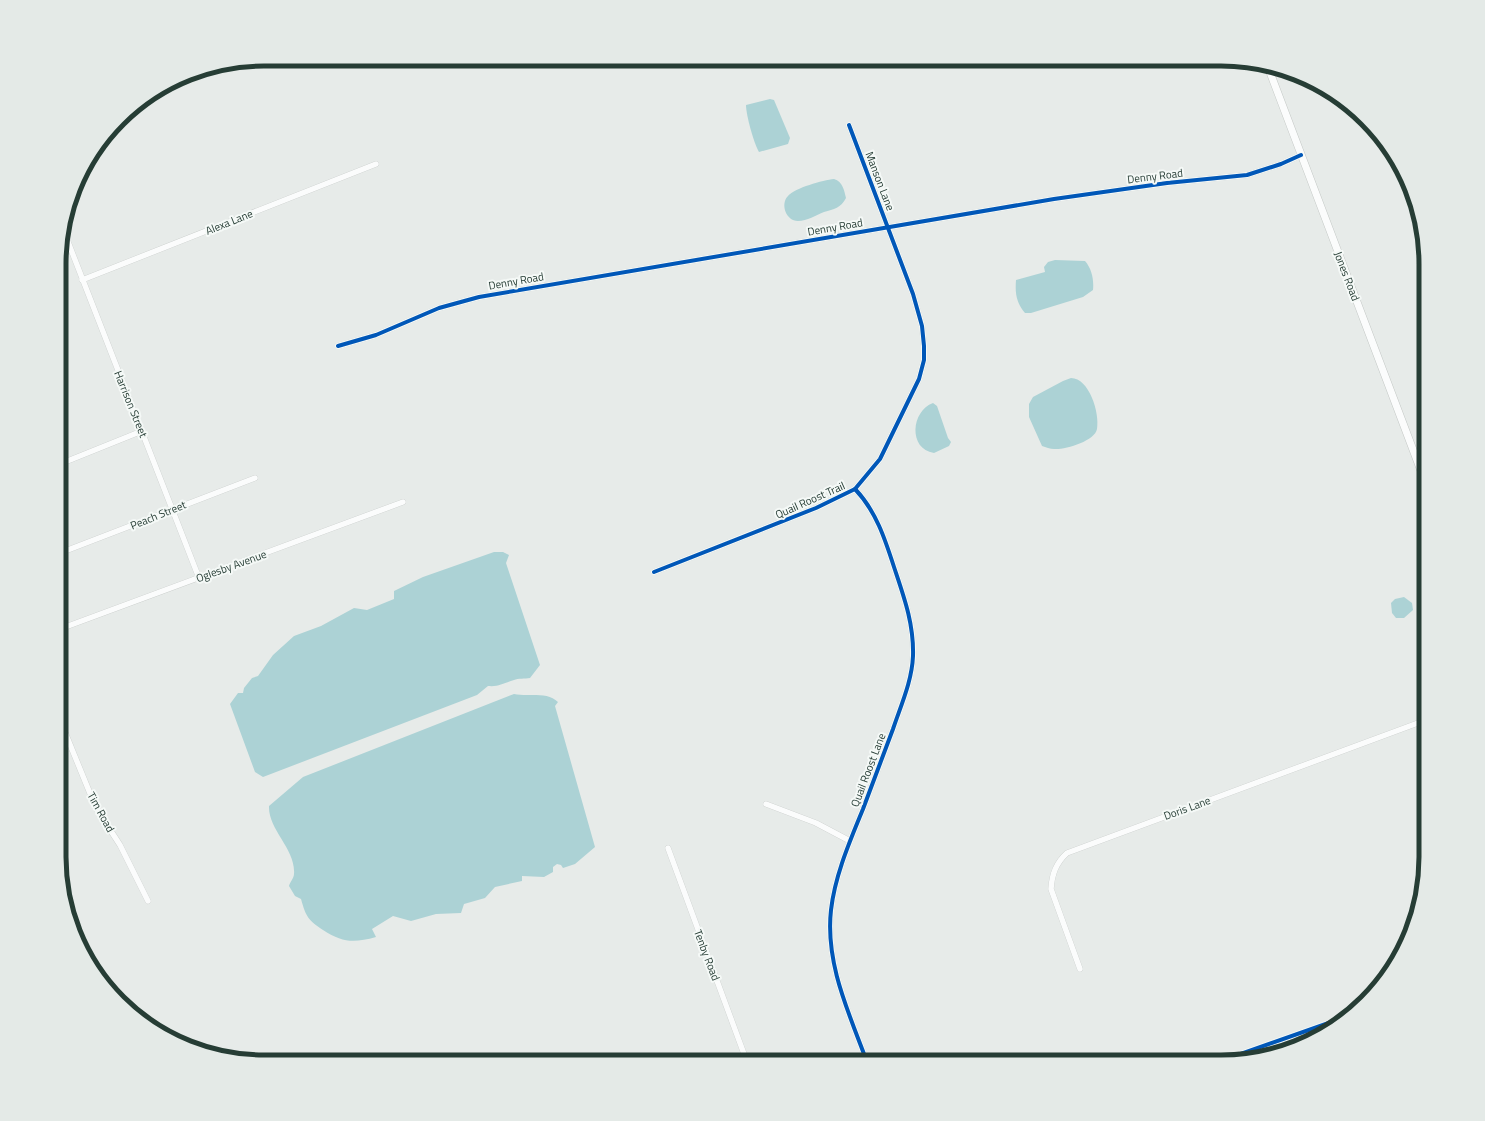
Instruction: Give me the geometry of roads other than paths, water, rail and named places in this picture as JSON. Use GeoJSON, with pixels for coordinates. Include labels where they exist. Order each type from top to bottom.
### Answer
{"type":"FeatureCollection","features":[{"type":"Feature","properties":{"kind":"street","name":"Jones Road"},"geometry":{"type":"LineString","coordinates":[[1270,73],[1419,466]]}},
{"type":"Feature","properties":{"kind":"street","name":"Manson Lane"},"geometry":{"type":"LineString","coordinates":[[849,126],[889,227],[902,265]]}},
{"type":"Feature","properties":{"kind":"street","name":"Denny Road"},"geometry":{"type":"LineString","coordinates":[[338,346],[376,335],[440,308],[479,297],[1096,193],[1247,175],[1281,164],[1301,155]]}},
{"type":"Feature","properties":{"kind":"street","name":"Alexa Lane"},"geometry":{"type":"LineString","coordinates":[[82,280],[376,164]]}},
{"type":"Feature","properties":{"kind":"street","name":"Harrison Street"},"geometry":{"type":"LineString","coordinates":[[68,241],[199,578]]}},
{"type":"Feature","properties":{"kind":"street","name":"Quail Roost Trail"},"geometry":{"type":"LineString","coordinates":[[654,572],[816,508],[855,490],[880,459],[919,379],[924,360],[921,324],[914,294],[902,265]]}},
{"type":"Feature","properties":{"kind":"street"},"geometry":{"type":"LineString","coordinates":[[66,462],[142,431]]}},
{"type":"Feature","properties":{"kind":"street","name":"Peach Street"},"geometry":{"type":"LineString","coordinates":[[66,551],[255,478]]}},
{"type":"Feature","properties":{"kind":"street","name":"Quail Roost Lane"},"geometry":{"type":"LineString","coordinates":[[855,490],[871,509],[891,558],[909,610],[912,630],[913,657],[908,687],[850,841],[834,891],[831,910],[831,950],[838,981],[864,1055]]}},
{"type":"Feature","properties":{"kind":"street","name":"Oglesby Avenue"},"geometry":{"type":"LineString","coordinates":[[66,627],[402,502]]}},
{"type":"Feature","properties":{"kind":"street","name":"Doris Lane"},"geometry":{"type":"LineString","coordinates":[[1080,969],[1051,889],[1052,877],[1056,866],[1067,853],[1419,723]]}},
{"type":"Feature","properties":{"kind":"street","name":"Tim Road"},"geometry":{"type":"LineString","coordinates":[[66,735],[96,808],[120,845],[148,901]]}},
{"type":"Feature","properties":{"kind":"street"},"geometry":{"type":"LineString","coordinates":[[766,804],[816,823],[850,841]]}},
{"type":"Feature","properties":{"kind":"street","name":"Tenby Road"},"geometry":{"type":"LineString","coordinates":[[668,848],[744,1055]]}},
{"type":"Feature","properties":{"kind":"water"},"geometry":{"type":"Polygon","coordinates":[[[770,99],[774,100],[790,138],[788,144],[759,152],[747,115],[746,105],[770,99]]]}},
{"type":"Feature","properties":{"kind":"water"},"geometry":{"type":"Polygon","coordinates":[[[834,179],[841,184],[846,198],[839,206],[801,221],[794,220],[787,215],[784,203],[788,196],[797,190],[810,185],[834,179]]]}},
{"type":"Feature","properties":{"kind":"water"},"geometry":{"type":"Polygon","coordinates":[[[1055,260],[1085,261],[1092,275],[1093,290],[1083,297],[1031,313],[1025,313],[1017,297],[1016,280],[1045,272],[1044,267],[1048,262],[1055,260]]]}},
{"type":"Feature","properties":{"kind":"water"},"geometry":{"type":"Polygon","coordinates":[[[1071,378],[1083,384],[1088,390],[1097,414],[1097,429],[1091,437],[1079,444],[1059,449],[1042,446],[1029,417],[1029,404],[1033,397],[1071,378]]]}},
{"type":"Feature","properties":{"kind":"water"},"geometry":{"type":"Polygon","coordinates":[[[933,403],[937,406],[948,438],[951,442],[949,446],[934,453],[926,450],[920,445],[916,438],[917,421],[920,414],[926,407],[933,403]]]}},
{"type":"Feature","properties":{"kind":"water"},"geometry":{"type":"Polygon","coordinates":[[[494,552],[503,552],[509,555],[506,563],[540,665],[530,678],[517,679],[498,685],[488,686],[477,695],[263,777],[255,772],[230,704],[238,693],[243,693],[244,688],[252,678],[258,676],[273,655],[294,636],[321,626],[354,608],[367,610],[394,599],[394,591],[423,577],[494,552]]]}},
{"type":"Feature","properties":{"kind":"water"},"geometry":{"type":"Polygon","coordinates":[[[1404,597],[1412,603],[1413,610],[1404,618],[1396,618],[1392,613],[1391,603],[1395,599],[1404,597]]]}},
{"type":"Feature","properties":{"kind":"water"},"geometry":{"type":"Polygon","coordinates":[[[514,694],[543,695],[558,702],[555,706],[595,847],[575,864],[563,868],[561,865],[557,864],[553,867],[553,872],[544,877],[522,876],[522,881],[495,887],[485,898],[464,904],[461,913],[436,914],[411,921],[393,916],[372,929],[376,937],[355,941],[343,940],[323,930],[308,918],[301,899],[295,896],[289,886],[294,876],[291,856],[273,823],[269,806],[303,777],[514,694]]]}}]}
